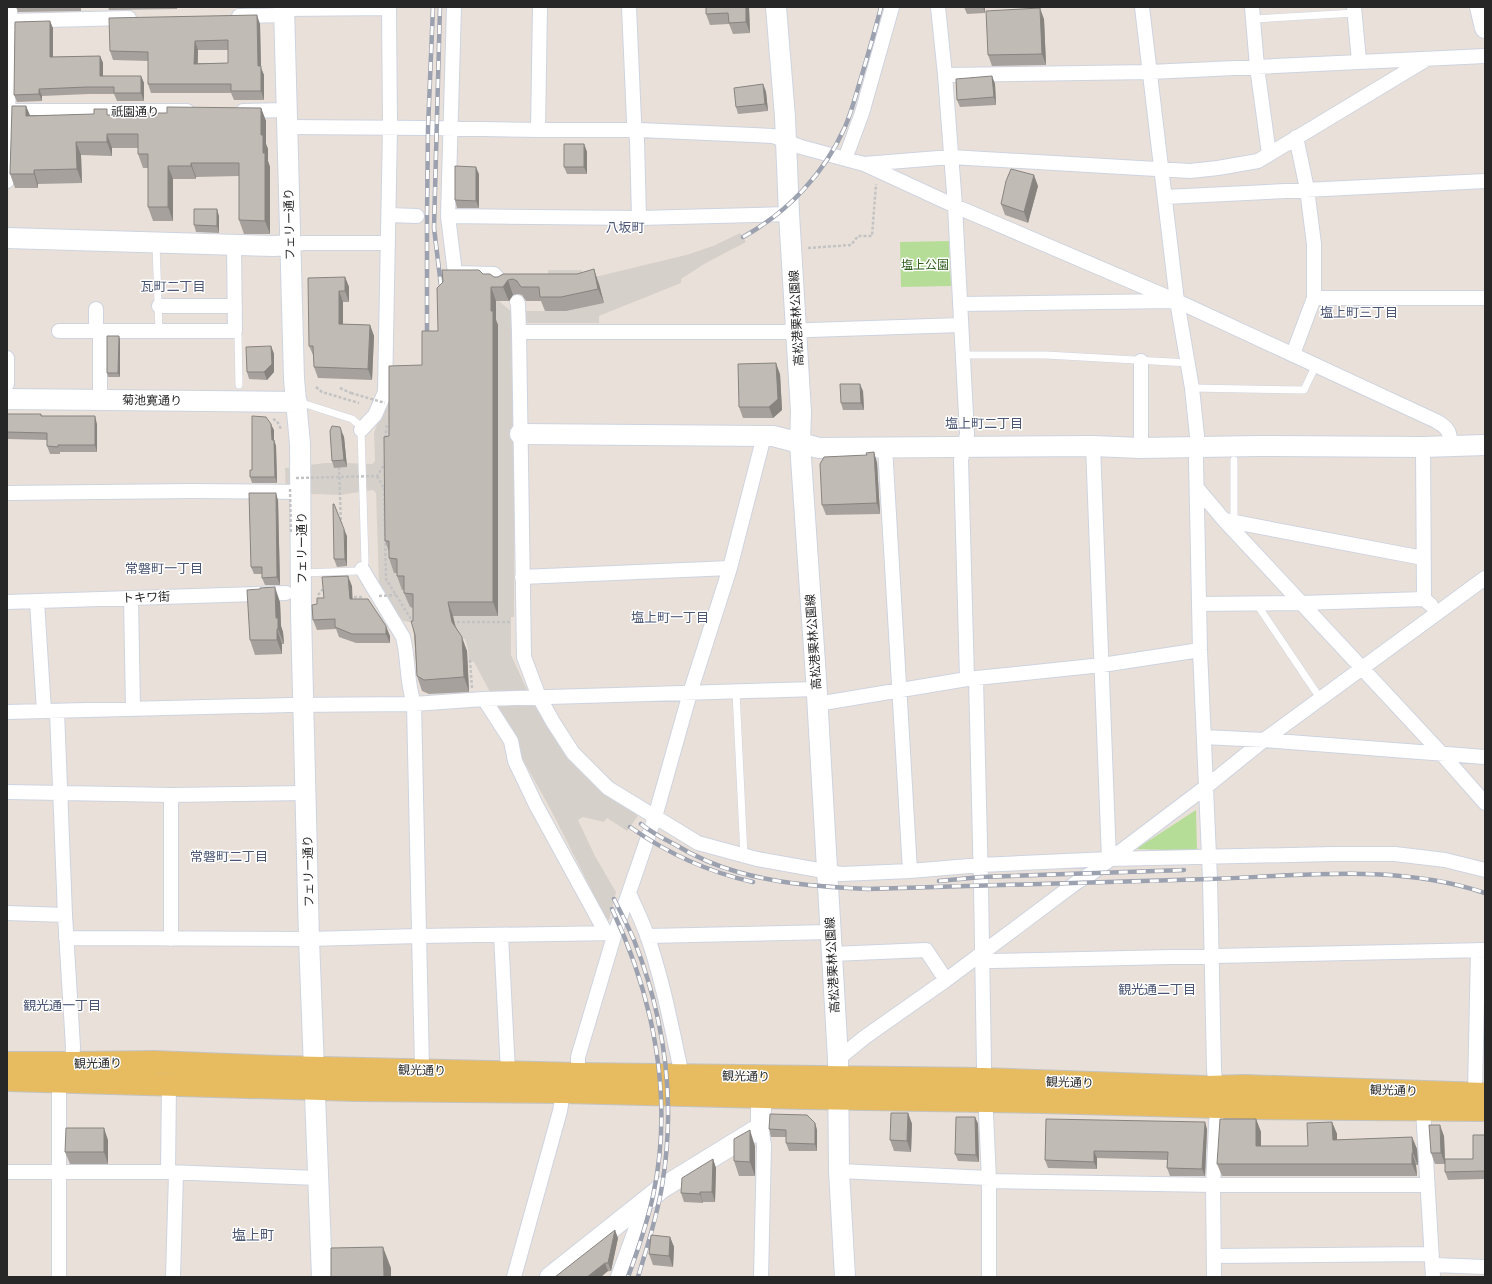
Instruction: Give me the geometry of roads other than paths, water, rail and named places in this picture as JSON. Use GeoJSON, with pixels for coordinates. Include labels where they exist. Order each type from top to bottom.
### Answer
{"type":"FeatureCollection","features":[{"type":"Feature","properties":{"kind":"main road","name":"観光通り"},"geometry":{"type":"LineString","coordinates":[[7,1062],[72,1064],[154,1062],[314,1078],[563,1092],[761,1097],[838,1078]]}},
{"type":"Feature","properties":{"kind":"main road","name":"観光通り"},"geometry":{"type":"LineString","coordinates":[[7,1080],[169,1084],[314,1078],[422,1069],[578,1074],[838,1078],[985,1090],[1217,1096],[1254,1108],[1423,1109],[1482,1099]]}},
{"type":"Feature","properties":{"kind":"main road","name":"観光通り"},"geometry":{"type":"LineString","coordinates":[[1217,1096],[1253,1086],[1482,1099]]}},
{"type":"Feature","properties":{"kind":"street"},"geometry":{"type":"LineString","coordinates":[[226,16],[284,10],[389,7],[390,128],[385,392],[375,415],[361,430]]}},
{"type":"Feature","properties":{"kind":"street"},"geometry":{"type":"LineString","coordinates":[[454,7],[449,128],[448,216],[455,273],[494,274],[502,283]]}},
{"type":"Feature","properties":{"kind":"street"},"geometry":{"type":"LineString","coordinates":[[538,130],[540,7]]}},
{"type":"Feature","properties":{"kind":"street"},"geometry":{"type":"LineString","coordinates":[[630,7],[634,121],[637,140],[639,218]]}},
{"type":"Feature","properties":{"kind":"street","name":"高松港栗林公園線"},"geometry":{"type":"LineString","coordinates":[[776,7],[786,141],[801,412],[800,444],[832,954],[838,1078],[839,1171],[846,1277]]}},
{"type":"Feature","properties":{"kind":"street"},"geometry":{"type":"LineString","coordinates":[[845,159],[862,113],[892,7]]}},
{"type":"Feature","properties":{"kind":"street"},"geometry":{"type":"LineString","coordinates":[[938,7],[956,206],[967,434],[961,460],[981,865],[989,1277]]}},
{"type":"Feature","properties":{"kind":"street"},"geometry":{"type":"LineString","coordinates":[[1142,7],[1177,301],[1189,363],[1197,447],[1196,488],[1200,650],[1207,786],[1214,1069],[1217,1096],[1213,1185],[1214,1277]]}},
{"type":"Feature","properties":{"kind":"street","name":"フェリー通り"},"geometry":{"type":"LineString","coordinates":[[284,10],[294,379],[300,439],[296,486],[302,573],[301,607],[309,940],[322,1277]]}},
{"type":"Feature","properties":{"kind":"street"},"geometry":{"type":"LineString","coordinates":[[1355,10],[1359,61]]}},
{"type":"Feature","properties":{"kind":"street"},"geometry":{"type":"LineString","coordinates":[[1253,13],[1257,67],[1269,154]]}},
{"type":"Feature","properties":{"kind":"street"},"geometry":{"type":"LineString","coordinates":[[7,181],[9,16],[146,18]]}},
{"type":"Feature","properties":{"kind":"street"},"geometry":{"type":"LineString","coordinates":[[945,75],[1150,72],[1485,56]]}},
{"type":"Feature","properties":{"kind":"street"},"geometry":{"type":"LineString","coordinates":[[870,168],[951,158],[1190,170],[1218,168],[1258,161],[1427,59]]}},
{"type":"Feature","properties":{"kind":"street","name":"祇園通り"},"geometry":{"type":"LineString","coordinates":[[8,111],[199,110]]}},
{"type":"Feature","properties":{"kind":"street"},"geometry":{"type":"LineString","coordinates":[[231,110],[288,119],[390,128],[636,130],[773,136],[801,147],[845,159],[870,168],[1177,301],[1293,354],[1446,426],[1451,434],[1452,447]]}},
{"type":"Feature","properties":{"kind":"street"},"geometry":{"type":"LineString","coordinates":[[1293,354],[1314,298],[1314,244],[1307,189],[1296,137]]}},
{"type":"Feature","properties":{"kind":"street"},"geometry":{"type":"LineString","coordinates":[[1165,197],[1485,181]]}},
{"type":"Feature","properties":{"kind":"street"},"geometry":{"type":"LineString","coordinates":[[448,216],[639,218],[789,214]]}},
{"type":"Feature","properties":{"kind":"street"},"geometry":{"type":"LineString","coordinates":[[389,215],[417,216]]}},
{"type":"Feature","properties":{"kind":"street"},"geometry":{"type":"LineString","coordinates":[[7,238],[290,245],[304,243],[388,243]]}},
{"type":"Feature","properties":{"kind":"street"},"geometry":{"type":"LineString","coordinates":[[59,331],[235,331],[234,244]]}},
{"type":"Feature","properties":{"kind":"street"},"geometry":{"type":"LineString","coordinates":[[1314,298],[1485,298]]}},
{"type":"Feature","properties":{"kind":"street"},"geometry":{"type":"LineString","coordinates":[[960,304],[1177,301]]}},
{"type":"Feature","properties":{"kind":"street"},"geometry":{"type":"LineString","coordinates":[[517,302],[519,332],[524,657],[539,698],[552,722],[573,753],[608,788],[655,818],[698,843],[744,856],[841,874],[910,871],[981,865],[1333,854],[1395,854],[1445,860],[1485,870]]}},
{"type":"Feature","properties":{"kind":"street"},"geometry":{"type":"LineString","coordinates":[[159,306],[235,306]]}},
{"type":"Feature","properties":{"kind":"street"},"geometry":{"type":"LineString","coordinates":[[96,309],[96,329],[100,331],[100,400]]}},
{"type":"Feature","properties":{"kind":"street"},"geometry":{"type":"LineString","coordinates":[[519,332],[797,331],[961,325]]}},
{"type":"Feature","properties":{"kind":"street"},"geometry":{"type":"LineString","coordinates":[[7,358],[7,384]]}},
{"type":"Feature","properties":{"kind":"street"},"geometry":{"type":"LineString","coordinates":[[1140,448],[1141,361]]}},
{"type":"Feature","properties":{"kind":"street","name":"菊池寛通り"},"geometry":{"type":"LineString","coordinates":[[7,399],[297,402]]}},
{"type":"Feature","properties":{"kind":"street"},"geometry":{"type":"LineString","coordinates":[[520,434],[773,436],[819,448],[963,446],[1093,446],[1140,448],[1452,447],[1485,445]]}},
{"type":"Feature","properties":{"kind":"street"},"geometry":{"type":"LineString","coordinates":[[578,1074],[578,1057],[611,933],[630,893],[655,818],[690,693],[730,568],[764,436]]}},
{"type":"Feature","properties":{"kind":"street"},"geometry":{"type":"LineString","coordinates":[[1093,446],[1109,860]]}},
{"type":"Feature","properties":{"kind":"street"},"geometry":{"type":"LineString","coordinates":[[885,447],[898,690],[910,871]]}},
{"type":"Feature","properties":{"kind":"street"},"geometry":{"type":"LineString","coordinates":[[1423,447],[1424,599]]}},
{"type":"Feature","properties":{"kind":"street"},"geometry":{"type":"LineString","coordinates":[[7,493],[184,491],[296,486]]}},
{"type":"Feature","properties":{"kind":"street"},"geometry":{"type":"LineString","coordinates":[[1196,488],[1229,521],[1301,603],[1441,753],[1485,803]]}},
{"type":"Feature","properties":{"kind":"street"},"geometry":{"type":"LineString","coordinates":[[1229,521],[1423,558]]}},
{"type":"Feature","properties":{"kind":"street"},"geometry":{"type":"LineString","coordinates":[[522,577],[730,568]]}},
{"type":"Feature","properties":{"kind":"street"},"geometry":{"type":"LineString","coordinates":[[362,570],[403,637],[406,649],[409,690],[414,704],[422,1069]]}},
{"type":"Feature","properties":{"kind":"street"},"geometry":{"type":"LineString","coordinates":[[838,1078],[865,1037],[982,954],[1077,882],[1092,873],[1207,786],[1264,740],[1440,610],[1483,585]]}},
{"type":"Feature","properties":{"kind":"street","name":"トキワ街"},"geometry":{"type":"LineString","coordinates":[[7,602],[286,593]]}},
{"type":"Feature","properties":{"kind":"street"},"geometry":{"type":"LineString","coordinates":[[131,598],[133,709]]}},
{"type":"Feature","properties":{"kind":"street"},"geometry":{"type":"LineString","coordinates":[[1199,604],[1256,602],[1301,603],[1424,599],[1440,610]]}},
{"type":"Feature","properties":{"kind":"street"},"geometry":{"type":"LineString","coordinates":[[36,602],[61,793],[66,938],[73,1047],[72,1064],[59,1082],[59,1277]]}},
{"type":"Feature","properties":{"kind":"street"},"geometry":{"type":"LineString","coordinates":[[7,712],[414,704],[480,694],[539,698],[736,692],[817,696],[898,690],[972,679],[1102,665],[1200,650]]}},
{"type":"Feature","properties":{"kind":"street"},"geometry":{"type":"LineString","coordinates":[[480,694],[511,741],[515,761],[536,805],[611,933]]}},
{"type":"Feature","properties":{"kind":"street"},"geometry":{"type":"LineString","coordinates":[[1204,737],[1264,740],[1485,757]]}},
{"type":"Feature","properties":{"kind":"street"},"geometry":{"type":"LineString","coordinates":[[7,792],[170,795],[306,793]]}},
{"type":"Feature","properties":{"kind":"street"},"geometry":{"type":"LineString","coordinates":[[170,795],[171,938]]}},
{"type":"Feature","properties":{"kind":"street"},"geometry":{"type":"LineString","coordinates":[[630,893],[647,936],[667,1008],[682,1076]]}},
{"type":"Feature","properties":{"kind":"street"},"geometry":{"type":"LineString","coordinates":[[7,913],[65,915]]}},
{"type":"Feature","properties":{"kind":"street"},"geometry":{"type":"LineString","coordinates":[[647,936],[830,932]]}},
{"type":"Feature","properties":{"kind":"street"},"geometry":{"type":"LineString","coordinates":[[66,938],[309,940],[419,936],[611,933]]}},
{"type":"Feature","properties":{"kind":"street"},"geometry":{"type":"LineString","coordinates":[[501,935],[508,1072]]}},
{"type":"Feature","properties":{"kind":"street"},"geometry":{"type":"LineString","coordinates":[[832,954],[926,950],[946,980]]}},
{"type":"Feature","properties":{"kind":"street"},"geometry":{"type":"LineString","coordinates":[[982,954],[991,961],[1481,950],[1482,1099]]}},
{"type":"Feature","properties":{"kind":"street"},"geometry":{"type":"LineString","coordinates":[[169,1084],[173,1277]]}},
{"type":"Feature","properties":{"kind":"street"},"geometry":{"type":"LineString","coordinates":[[514,1277],[560,1111],[563,1092]]}},
{"type":"Feature","properties":{"kind":"street"},"geometry":{"type":"LineString","coordinates":[[761,1097],[761,1127],[764,1145],[761,1277]]}},
{"type":"Feature","properties":{"kind":"street"},"geometry":{"type":"LineString","coordinates":[[1423,1109],[1432,1265]]}},
{"type":"Feature","properties":{"kind":"street"},"geometry":{"type":"LineString","coordinates":[[550,1277],[662,1188],[761,1127]]}},
{"type":"Feature","properties":{"kind":"street"},"geometry":{"type":"LineString","coordinates":[[839,1171],[988,1180],[1213,1185],[1427,1185]]}},
{"type":"Feature","properties":{"kind":"street"},"geometry":{"type":"LineString","coordinates":[[7,1172],[172,1172],[318,1178]]}},
{"type":"Feature","properties":{"kind":"street"},"geometry":{"type":"LineString","coordinates":[[618,1277],[646,1200]]}},
{"type":"Feature","properties":{"kind":"street"},"geometry":{"type":"LineString","coordinates":[[1214,1256],[1485,1267]]}},
{"type":"Feature","properties":{"kind":"lane"},"geometry":{"type":"LineString","coordinates":[[1253,13],[1355,10]]}},
{"type":"Feature","properties":{"kind":"lane"},"geometry":{"type":"LineString","coordinates":[[156,242],[159,332]]}},
{"type":"Feature","properties":{"kind":"lane"},"geometry":{"type":"LineString","coordinates":[[235,331],[238,335],[239,385]]}},
{"type":"Feature","properties":{"kind":"lane"},"geometry":{"type":"LineString","coordinates":[[963,355],[1046,355],[1189,363]]}},
{"type":"Feature","properties":{"kind":"lane"},"geometry":{"type":"LineString","coordinates":[[1192,388],[1304,390],[1316,365]]}},
{"type":"Feature","properties":{"kind":"lane"},"geometry":{"type":"LineString","coordinates":[[297,402],[352,419],[358,424],[361,430],[365,564],[362,570],[356,571],[302,573]]}},
{"type":"Feature","properties":{"kind":"lane"},"geometry":{"type":"LineString","coordinates":[[1229,521],[1234,460]]}},
{"type":"Feature","properties":{"kind":"lane"},"geometry":{"type":"LineString","coordinates":[[1256,602],[1320,698]]}},
{"type":"Feature","properties":{"kind":"lane"},"geometry":{"type":"LineString","coordinates":[[736,692],[744,856]]}},
{"type":"Feature","properties":{"kind":"railway"},"geometry":{"type":"LineString","coordinates":[[427,341],[428,128],[433,7]]}},
{"type":"Feature","properties":{"kind":"railway"},"geometry":{"type":"LineString","coordinates":[[440,7],[434,228],[442,294]]}},
{"type":"Feature","properties":{"kind":"railway"},"geometry":{"type":"LineString","coordinates":[[743,237],[775,216],[790,204],[827,160],[845,127],[852,109],[881,7]]}},
{"type":"Feature","properties":{"kind":"railway"},"geometry":{"type":"LineString","coordinates":[[641,824],[689,853],[722,867],[754,876],[819,886],[868,889],[1349,874],[1418,878],[1452,884],[1485,893]]}},
{"type":"Feature","properties":{"kind":"railway"},"geometry":{"type":"LineString","coordinates":[[630,827],[658,845],[688,860],[720,873],[753,882]]}},
{"type":"Feature","properties":{"kind":"railway"},"geometry":{"type":"LineString","coordinates":[[939,881],[981,877],[1184,870]]}},
{"type":"Feature","properties":{"kind":"railway"},"geometry":{"type":"LineString","coordinates":[[614,899],[634,940],[645,970],[660,1031],[665,1062],[667,1093],[668,1124],[662,1186],[655,1221],[638,1277]]}},
{"type":"Feature","properties":{"kind":"railway"},"geometry":{"type":"LineString","coordinates":[[612,909],[627,943],[649,1013],[656,1049],[660,1086],[661,1122],[659,1159],[653,1196],[642,1236],[628,1277]]}},
{"type":"Feature","properties":{"kind":"district","name":"八坂町"},"geometry":{"type":"Point","coordinates":[625,227]}},
{"type":"Feature","properties":{"kind":"district","name":"瓦町二丁目"},"geometry":{"type":"Point","coordinates":[173,286]}},
{"type":"Feature","properties":{"kind":"district","name":"塩上町三丁目"},"geometry":{"type":"Point","coordinates":[1359,312]}},
{"type":"Feature","properties":{"kind":"district","name":"塩上町二丁目"},"geometry":{"type":"Point","coordinates":[984,423]}},
{"type":"Feature","properties":{"kind":"district","name":"常磐町一丁目"},"geometry":{"type":"Point","coordinates":[164,568]}},
{"type":"Feature","properties":{"kind":"district","name":"塩上町一丁目"},"geometry":{"type":"Point","coordinates":[670,617]}},
{"type":"Feature","properties":{"kind":"district","name":"常磐町二丁目"},"geometry":{"type":"Point","coordinates":[229,856]}},
{"type":"Feature","properties":{"kind":"district","name":"観光通二丁目"},"geometry":{"type":"Point","coordinates":[1157,989]}},
{"type":"Feature","properties":{"kind":"district","name":"観光通一丁目"},"geometry":{"type":"Point","coordinates":[62,1005]}},
{"type":"Feature","properties":{"kind":"district","name":"塩上町"},"geometry":{"type":"Point","coordinates":[253,1235]}},
{"type":"Feature","properties":{"kind":"park label","name":"塩上公園"},"geometry":{"type":"Point","coordinates":[925,264]}}]}
